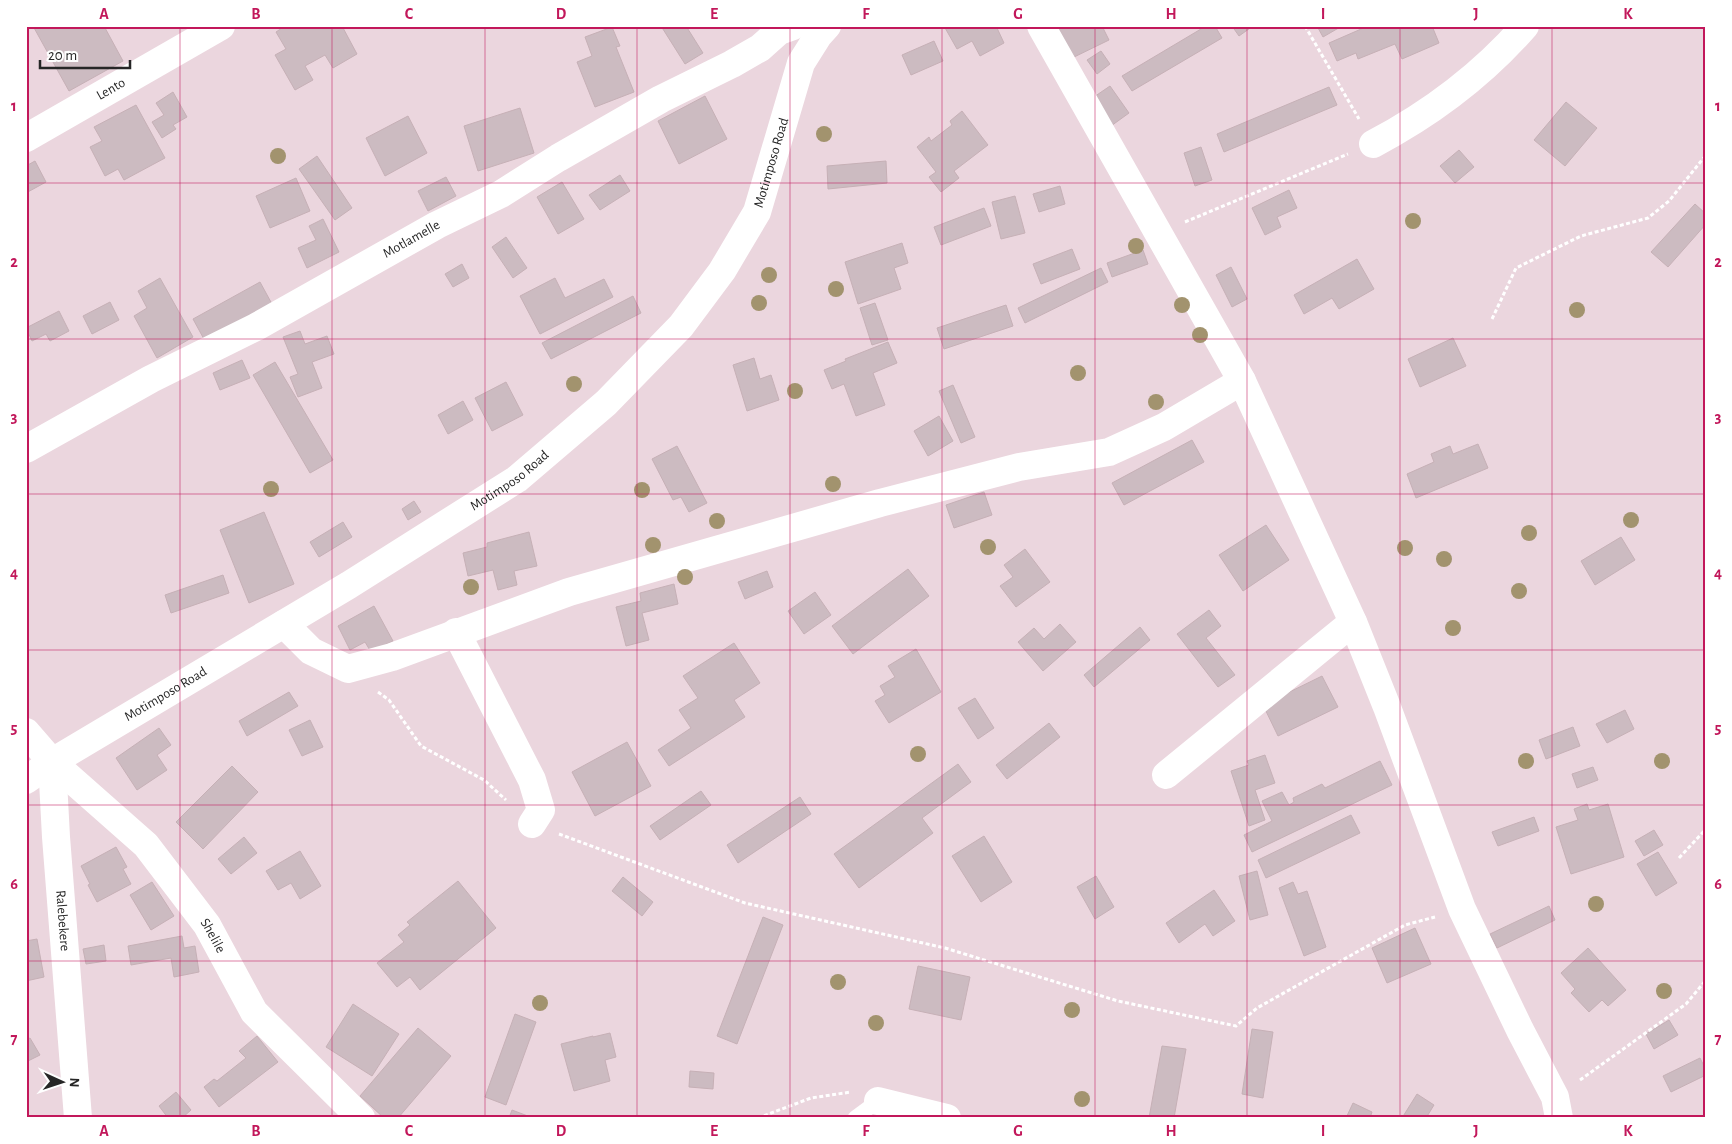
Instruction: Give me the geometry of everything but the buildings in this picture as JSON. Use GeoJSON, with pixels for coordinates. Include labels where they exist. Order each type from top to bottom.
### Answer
{"type":"FeatureCollection","features":[{"type":"Feature","properties":{"kind":"street","name":"Lento"},"geometry":{"type":"LineString","coordinates":[[26,138],[221,26]]}},
{"type":"Feature","properties":{"kind":"street","name":"Motlamelle"},"geometry":{"type":"LineString","coordinates":[[26,448],[151,379],[256,327],[437,225],[501,194],[558,158],[661,99],[732,64],[760,48],[779,31],[793,26]]}},
{"type":"Feature","properties":{"kind":"street"},"geometry":{"type":"LineString","coordinates":[[1041,26],[1242,381],[1352,622],[1387,707],[1462,909],[1557,1108]]}},
{"type":"Feature","properties":{"kind":"street"},"geometry":{"type":"LineString","coordinates":[[1373,144],[1392,134],[1462,86],[1507,47],[1525,26]]}},
{"type":"Feature","properties":{"kind":"street","name":"Motimposo Road"},"geometry":{"type":"LineString","coordinates":[[26,780],[52,762],[349,585],[517,479],[606,403],[682,326],[722,272],[757,212],[801,63],[816,29]]}},
{"type":"Feature","properties":{"kind":"street"},"geometry":{"type":"LineString","coordinates":[[284,624],[311,651],[348,669],[392,657],[568,592],[880,503],[1019,467],[1109,452],[1164,427],[1242,381]]}},
{"type":"Feature","properties":{"kind":"street"},"geometry":{"type":"LineString","coordinates":[[1166,775],[1352,622]]}},
{"type":"Feature","properties":{"kind":"street"},"geometry":{"type":"LineString","coordinates":[[456,632],[532,780],[541,810],[532,824]]}},
{"type":"Feature","properties":{"kind":"street"},"geometry":{"type":"LineString","coordinates":[[26,732],[52,762]]}},
{"type":"Feature","properties":{"kind":"street","name":"Ralebekere"},"geometry":{"type":"LineString","coordinates":[[52,762],[78,1118]]}},
{"type":"Feature","properties":{"kind":"street","name":"Shelile"},"geometry":{"type":"LineString","coordinates":[[52,762],[146,845],[207,925],[254,1012],[361,1118]]}},
{"type":"Feature","properties":{"kind":"street"},"geometry":{"type":"LineString","coordinates":[[878,1101],[947,1118]]}},
{"type":"Feature","properties":{"kind":"lane"},"geometry":{"type":"LineString","coordinates":[[855,1118],[878,1101]]}},
{"type":"Feature","properties":{"kind":"path"},"geometry":{"type":"LineString","coordinates":[[1159,233],[1373,144],[1305,26]]}},
{"type":"Feature","properties":{"kind":"path"},"geometry":{"type":"LineString","coordinates":[[1492,319],[1516,268],[1581,236],[1648,218],[1669,201],[1706,155]]}},
{"type":"Feature","properties":{"kind":"path"},"geometry":{"type":"LineString","coordinates":[[348,669],[389,700],[421,746],[484,780],[532,824],[745,903],[945,948],[1118,1001],[1236,1026],[1257,1008],[1406,925],[1462,909]]}},
{"type":"Feature","properties":{"kind":"path"},"geometry":{"type":"LineString","coordinates":[[1679,858],[1706,829]]}},
{"type":"Feature","properties":{"kind":"path"},"geometry":{"type":"LineString","coordinates":[[1557,1108],[1686,1004],[1706,980]]}},
{"type":"Feature","properties":{"kind":"path"},"geometry":{"type":"LineString","coordinates":[[758,1118],[811,1098],[848,1091],[878,1101]]}}]}
